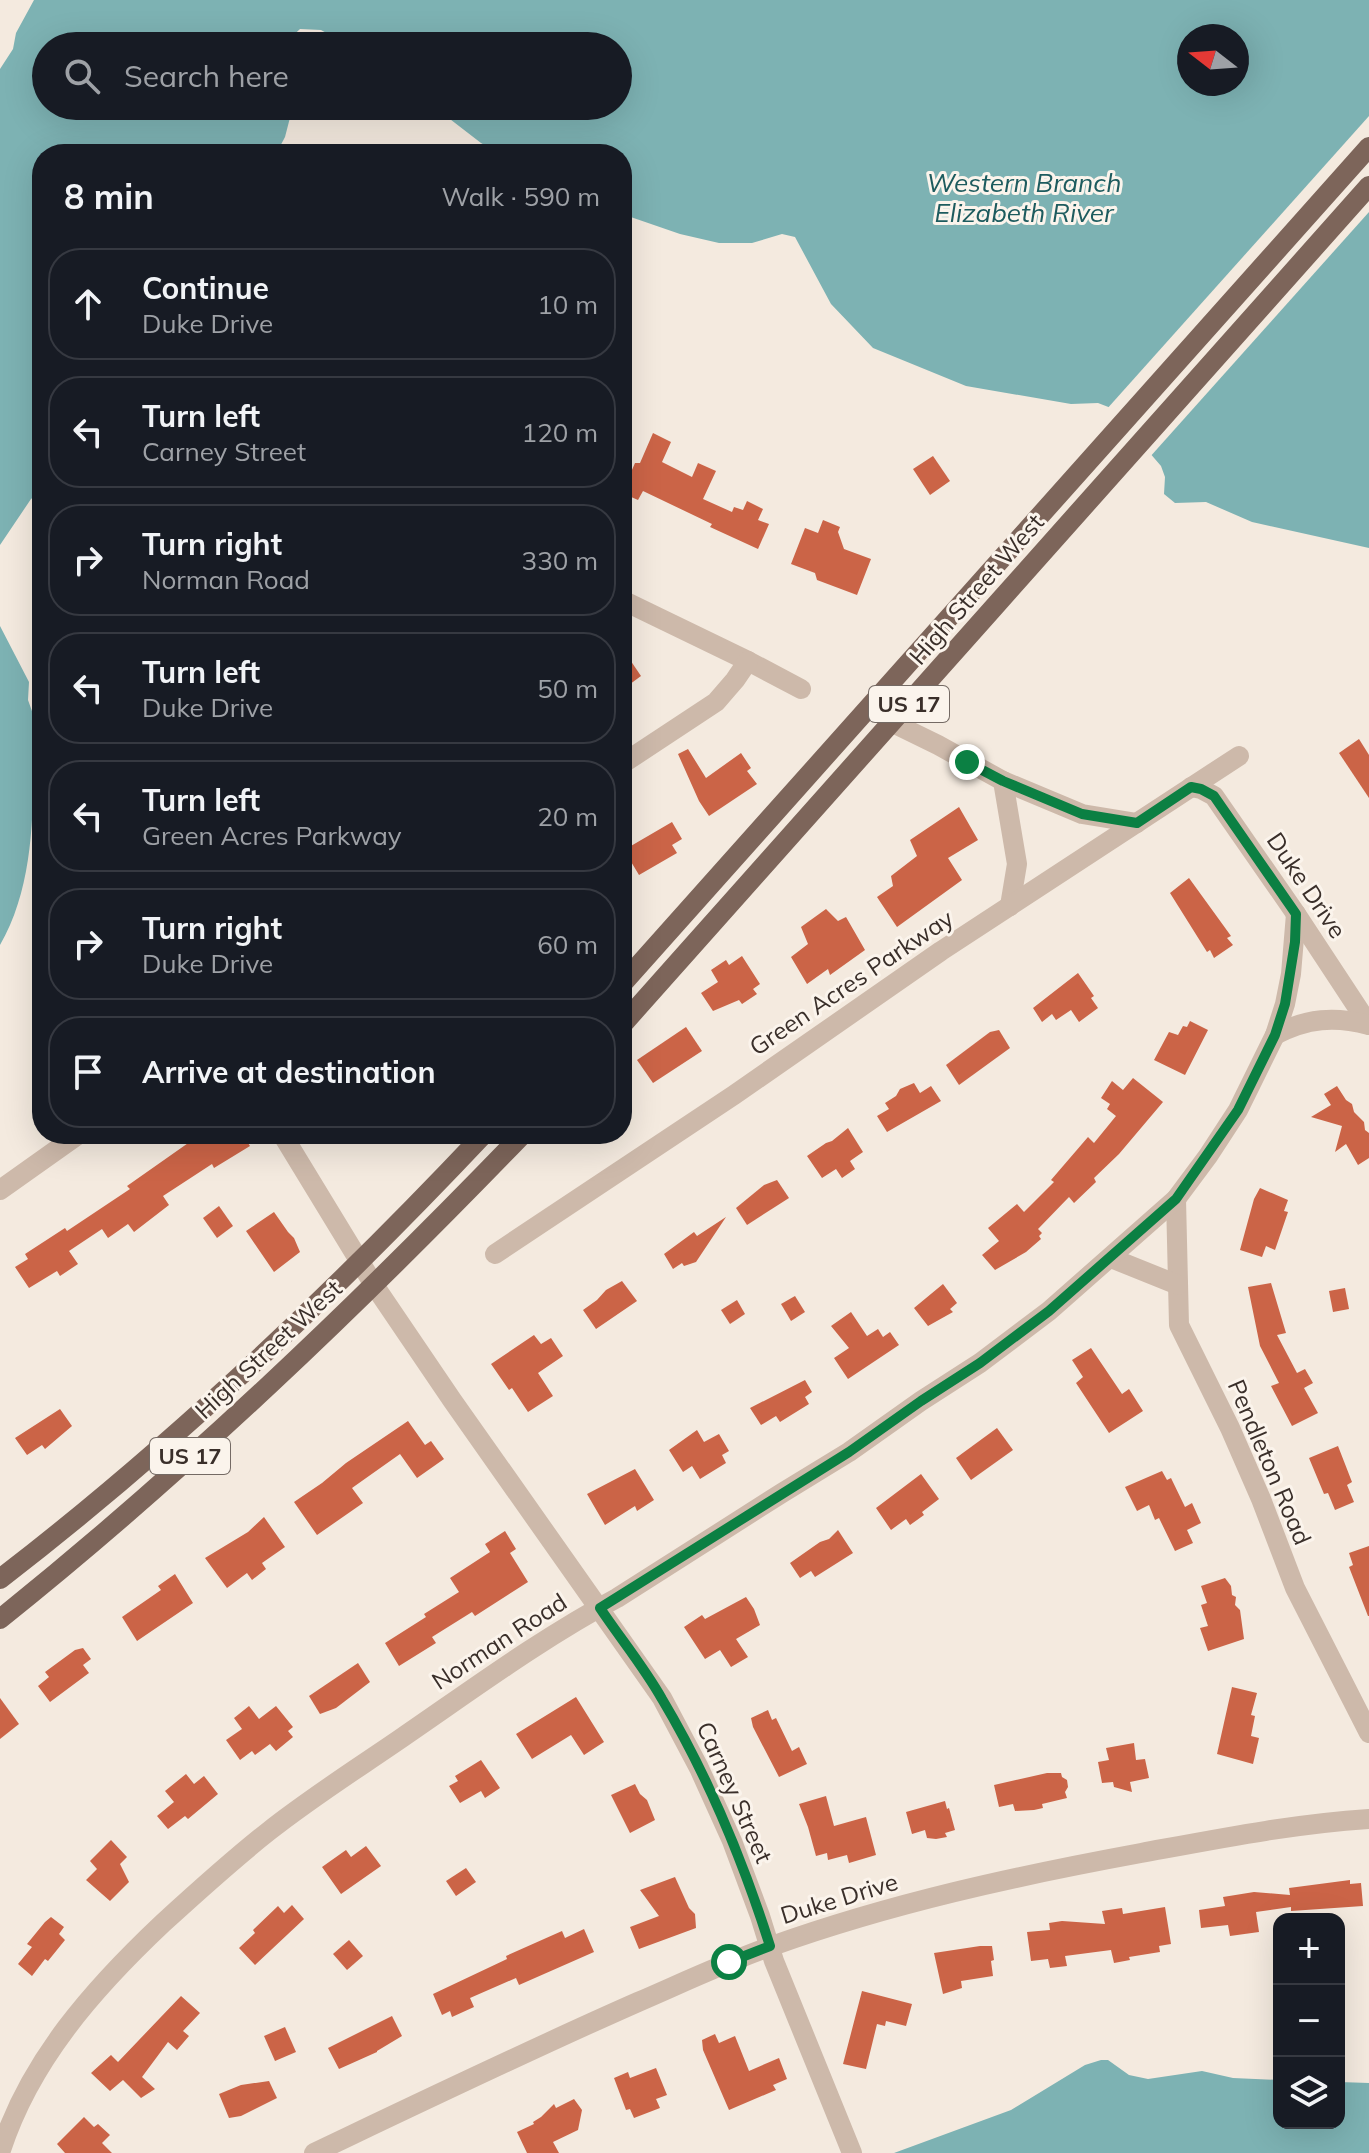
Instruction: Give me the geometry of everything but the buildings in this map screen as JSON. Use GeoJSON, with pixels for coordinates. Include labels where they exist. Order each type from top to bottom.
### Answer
{"type":"FeatureCollection","features":[{"type":"Feature","properties":{"kind":"main road","name":"High Street West"},"geometry":{"type":"LineString","coordinates":[[632,973],[1369,147]]}},
{"type":"Feature","properties":{"kind":"main road","name":"High Street West"},"geometry":{"type":"LineString","coordinates":[[632,1014],[1369,186]]}},
{"type":"Feature","properties":{"kind":"main road","name":"High Street West"},"geometry":{"type":"LineString","coordinates":[[0,1579],[138,1466],[250,1365],[359,1261],[474,1144]]}},
{"type":"Feature","properties":{"kind":"main road","name":"High Street West"},"geometry":{"type":"LineString","coordinates":[[0,1619],[85,1551],[306,1351],[513,1144]]}},
{"type":"Feature","properties":{"kind":"street"},"geometry":{"type":"LineString","coordinates":[[632,605],[801,689]]}},
{"type":"Feature","properties":{"kind":"street"},"geometry":{"type":"LineString","coordinates":[[632,757],[716,702],[748,661]]}},
{"type":"Feature","properties":{"kind":"street"},"geometry":{"type":"LineString","coordinates":[[893,723],[1003,781],[1082,814],[1137,823]]}},
{"type":"Feature","properties":{"kind":"street","name":"Green Acres Parkway"},"geometry":{"type":"LineString","coordinates":[[495,1254],[734,1095],[941,951],[1239,756]]}},
{"type":"Feature","properties":{"kind":"street"},"geometry":{"type":"LineString","coordinates":[[1003,781],[1017,864],[1010,906]]}},
{"type":"Feature","properties":{"kind":"street","name":"Duke Drive"},"geometry":{"type":"LineString","coordinates":[[1191,787],[1214,796],[1369,1025]]}},
{"type":"Feature","properties":{"kind":"street","name":"Norman Road"},"geometry":{"type":"LineString","coordinates":[[0,2153],[25,2090],[76,2015],[114,1971],[212,1878],[270,1830],[475,1687],[849,1452],[980,1363],[1049,1311],[1176,1199],[1238,1110],[1275,1035],[1291,974],[1296,914]]}},
{"type":"Feature","properties":{"kind":"street"},"geometry":{"type":"LineString","coordinates":[[1275,1035],[1310,1021],[1331,1018],[1369,1025]]}},
{"type":"Feature","properties":{"kind":"street"},"geometry":{"type":"LineString","coordinates":[[0,1190],[65,1144]]}},
{"type":"Feature","properties":{"kind":"street","name":"Carney Street"},"geometry":{"type":"LineString","coordinates":[[288,1144],[374,1285],[662,1698],[699,1768],[732,1841],[852,2153]]}},
{"type":"Feature","properties":{"kind":"street","name":"Pendleton Road"},"geometry":{"type":"LineString","coordinates":[[1176,1199],[1179,1325],[1236,1442],[1295,1588],[1369,1733]]}},
{"type":"Feature","properties":{"kind":"street"},"geometry":{"type":"LineString","coordinates":[[1111,1258],[1178,1285]]}},
{"type":"Feature","properties":{"kind":"street","name":"Duke Drive"},"geometry":{"type":"LineString","coordinates":[[314,2153],[579,2028],[770,1946],[856,1918],[936,1896],[1085,1863],[1234,1836],[1369,1819]]}},
{"type":"Feature","properties":{"kind":"water","name":"Western Branch Elizabeth River"},"geometry":{"type":"Polygon","coordinates":[[[34,0],[1369,0],[1369,548],[1252,522],[1206,502],[1175,503],[1164,494],[1165,477],[1161,466],[1111,408],[1098,403],[1071,404],[966,386],[873,348],[831,304],[795,237],[782,234],[752,243],[719,243],[632,217],[632,144],[483,144],[451,120],[632,120],[632,32],[325,32],[300,29],[297,32],[32,32],[32,120],[289,120],[281,144],[32,144],[32,498],[0,545],[0,69],[13,49],[16,33],[34,0]]]}},
{"type":"Feature","properties":{"kind":"water"},"geometry":{"type":"Polygon","coordinates":[[[0,626],[29,682],[32,817],[22,891],[0,945],[0,626]]]}},
{"type":"Feature","properties":{"kind":"water"},"geometry":{"type":"Polygon","coordinates":[[[1108,2060],[1129,2075],[1148,2079],[1202,2071],[1233,2078],[1273,2080],[1273,2129],[1345,2129],[1345,2082],[1369,2083],[1369,2153],[894,2153],[1011,2110],[1085,2065],[1108,2060]]]}},
{"type":"Feature","properties":{"kind":"pier"},"geometry":{"type":"Polygon","coordinates":[[[1369,116],[1369,212],[1149,458],[1106,410],[1369,116]]]}},
{"type":"Feature","properties":{"kind":"route"},"geometry":{"type":"LineString","coordinates":[[729,1962],[770,1946],[760,1916],[732,1841],[699,1768],[662,1698],[600,1608],[849,1452],[980,1363],[1049,1311],[1176,1199],[1238,1110],[1275,1035],[1291,974],[1296,914],[1214,796],[1191,787],[1137,823],[1082,814],[1003,781],[967,762]]}}]}
